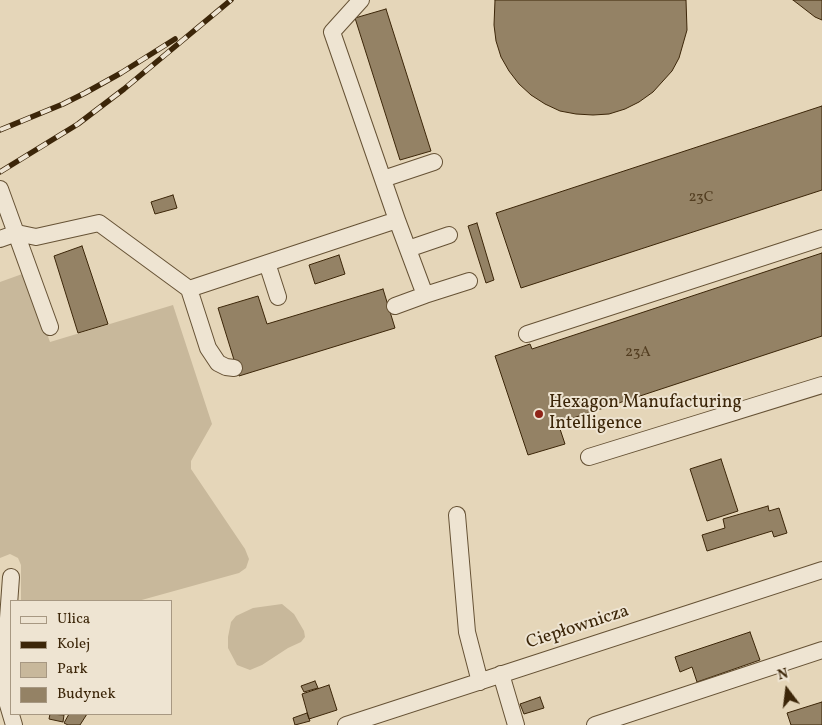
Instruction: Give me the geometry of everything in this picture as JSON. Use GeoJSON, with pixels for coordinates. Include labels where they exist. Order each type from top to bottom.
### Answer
{"type":"FeatureCollection","features":[{"type":"Feature","properties":{"kind":"street"},"geometry":{"type":"LineString","coordinates":[[361,0],[332,32],[424,295]]}},
{"type":"Feature","properties":{"kind":"street"},"geometry":{"type":"LineString","coordinates":[[383,179],[434,162]]}},
{"type":"Feature","properties":{"kind":"street"},"geometry":{"type":"LineString","coordinates":[[0,188],[50,327]]}},
{"type":"Feature","properties":{"kind":"street"},"geometry":{"type":"LineString","coordinates":[[189,289],[397,220]]}},
{"type":"Feature","properties":{"kind":"street"},"geometry":{"type":"LineString","coordinates":[[0,239],[17,233],[36,237],[99,223],[189,289],[208,348],[218,363],[234,368]]}},
{"type":"Feature","properties":{"kind":"street"},"geometry":{"type":"LineString","coordinates":[[408,249],[449,235]]}},
{"type":"Feature","properties":{"kind":"street"},"geometry":{"type":"LineString","coordinates":[[527,334],[822,238]]}},
{"type":"Feature","properties":{"kind":"street"},"geometry":{"type":"LineString","coordinates":[[267,263],[278,297]]}},
{"type":"Feature","properties":{"kind":"street"},"geometry":{"type":"LineString","coordinates":[[395,306],[469,281]]}},
{"type":"Feature","properties":{"kind":"street"},"geometry":{"type":"LineString","coordinates":[[589,457],[822,385]]}},
{"type":"Feature","properties":{"kind":"street"},"geometry":{"type":"LineString","coordinates":[[457,515],[467,632],[480,682]]}},
{"type":"Feature","properties":{"kind":"street","name":"Ciepłownicza"},"geometry":{"type":"LineString","coordinates":[[346,725],[822,570]]}},
{"type":"Feature","properties":{"kind":"street"},"geometry":{"type":"LineString","coordinates":[[10,712],[3,688],[11,577]]}},
{"type":"Feature","properties":{"kind":"street"},"geometry":{"type":"LineString","coordinates":[[595,725],[822,650]]}},
{"type":"Feature","properties":{"kind":"street"},"geometry":{"type":"LineString","coordinates":[[501,674],[516,725]]}},
{"type":"Feature","properties":{"kind":"green space"},"geometry":{"type":"Polygon","coordinates":[[[25,273],[50,342],[173,305],[212,424],[191,461],[191,469],[245,549],[249,559],[246,568],[239,573],[142,600],[21,600],[21,565],[18,558],[10,554],[0,558],[0,282],[25,273]]]}},
{"type":"Feature","properties":{"kind":"green space"},"geometry":{"type":"Polygon","coordinates":[[[282,604],[294,614],[304,631],[305,637],[301,642],[250,670],[237,665],[228,648],[231,622],[236,616],[253,608],[282,604]]]}},
{"type":"Feature","properties":{"kind":"building"},"geometry":{"type":"Polygon","coordinates":[[[495,0],[686,0],[687,30],[679,58],[672,71],[653,92],[625,109],[609,114],[576,114],[560,111],[545,104],[519,84],[509,71],[501,57],[496,41],[494,25],[495,0]]]}},
{"type":"Feature","properties":{"kind":"building"},"geometry":{"type":"Polygon","coordinates":[[[793,0],[822,0],[822,20],[815,17],[793,0]]]}},
{"type":"Feature","properties":{"kind":"building"},"geometry":{"type":"Polygon","coordinates":[[[386,9],[431,151],[400,160],[355,18],[386,9]]]}},
{"type":"Feature","properties":{"kind":"building"},"geometry":{"type":"Polygon","coordinates":[[[822,106],[822,190],[521,288],[496,213],[822,106]]]}},
{"type":"Feature","properties":{"kind":"building"},"geometry":{"type":"Polygon","coordinates":[[[173,195],[177,208],[155,214],[151,202],[173,195]]]}},
{"type":"Feature","properties":{"kind":"building"},"geometry":{"type":"Polygon","coordinates":[[[477,223],[494,280],[486,283],[468,226],[477,223]]]}},
{"type":"Feature","properties":{"kind":"building"},"geometry":{"type":"Polygon","coordinates":[[[82,246],[108,324],[78,333],[54,256],[82,246]]]}},
{"type":"Feature","properties":{"kind":"building"},"geometry":{"type":"Polygon","coordinates":[[[822,253],[822,336],[558,423],[565,444],[528,455],[495,356],[530,344],[532,349],[822,253]]]}},
{"type":"Feature","properties":{"kind":"building"},"geometry":{"type":"Polygon","coordinates":[[[339,255],[345,274],[315,284],[309,265],[339,255]]]}},
{"type":"Feature","properties":{"kind":"building"},"geometry":{"type":"Polygon","coordinates":[[[383,289],[395,328],[239,376],[218,308],[258,296],[267,324],[383,289]]]}},
{"type":"Feature","properties":{"kind":"building"},"geometry":{"type":"Polygon","coordinates":[[[721,459],[738,511],[707,521],[690,469],[721,459]]]}},
{"type":"Feature","properties":{"kind":"building"},"geometry":{"type":"Polygon","coordinates":[[[768,506],[769,511],[779,508],[787,533],[774,537],[772,531],[707,551],[702,535],[725,528],[723,519],[768,506]]]}},
{"type":"Feature","properties":{"kind":"building"},"geometry":{"type":"Polygon","coordinates":[[[750,632],[760,660],[697,682],[692,667],[680,672],[675,657],[750,632]]]}},
{"type":"Feature","properties":{"kind":"building"},"geometry":{"type":"Polygon","coordinates":[[[315,681],[318,688],[304,692],[301,686],[315,681]]]}},
{"type":"Feature","properties":{"kind":"building"},"geometry":{"type":"Polygon","coordinates":[[[329,685],[337,710],[309,719],[302,694],[329,685]]]}},
{"type":"Feature","properties":{"kind":"building"},"geometry":{"type":"Polygon","coordinates":[[[540,697],[544,708],[524,714],[520,704],[540,697]]]}},
{"type":"Feature","properties":{"kind":"building"},"geometry":{"type":"Polygon","coordinates":[[[822,702],[822,725],[791,725],[787,713],[822,702]]]}},
{"type":"Feature","properties":{"kind":"building"},"geometry":{"type":"Polygon","coordinates":[[[307,713],[310,721],[295,725],[293,718],[307,713]]]}},
{"type":"Feature","properties":{"kind":"building"},"geometry":{"type":"Polygon","coordinates":[[[50,715],[64,715],[63,722],[49,719],[50,715]]]}},
{"type":"Feature","properties":{"kind":"building"},"geometry":{"type":"Polygon","coordinates":[[[68,715],[86,715],[80,725],[64,723],[68,715]]]}},
{"type":"Feature","properties":{"kind":"railway"},"geometry":{"type":"LineString","coordinates":[[0,172],[78,124],[124,89],[231,0]]}},
{"type":"Feature","properties":{"kind":"railway"},"geometry":{"type":"LineString","coordinates":[[0,130],[85,93],[175,39]]}},
{"type":"Feature","properties":{"kind":"place","name":"Hexagon Manufacturing Intelligence"},"geometry":{"type":"Point","coordinates":[539,414]}}]}
